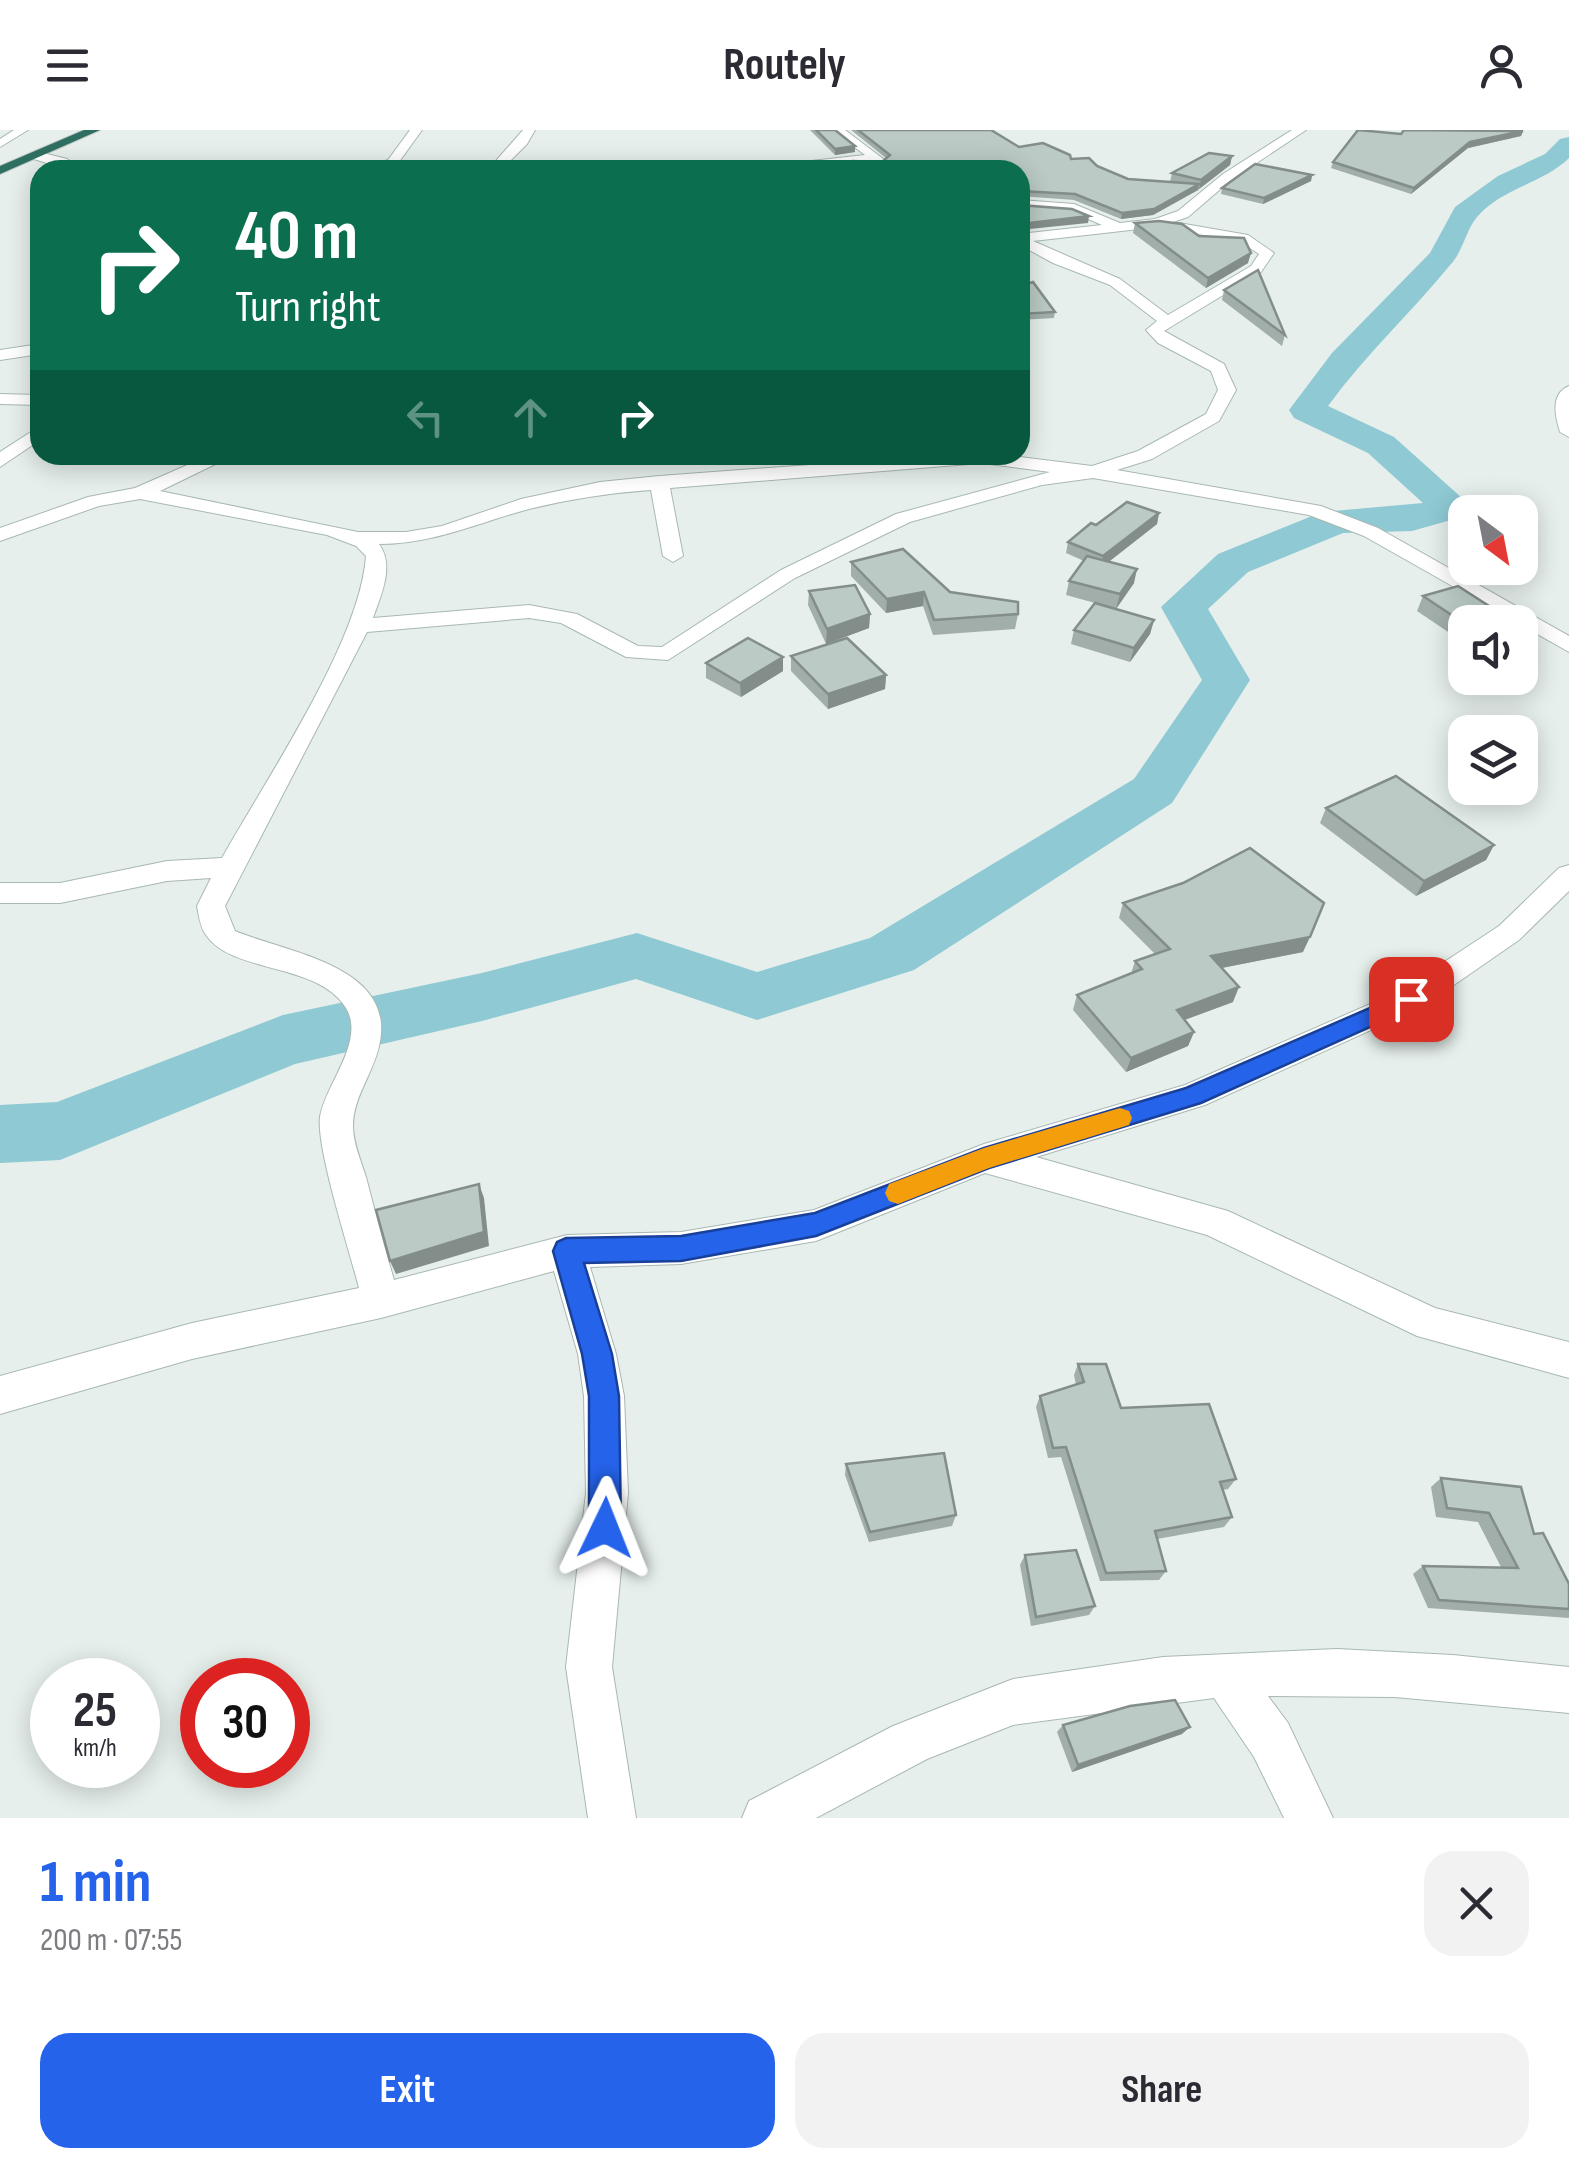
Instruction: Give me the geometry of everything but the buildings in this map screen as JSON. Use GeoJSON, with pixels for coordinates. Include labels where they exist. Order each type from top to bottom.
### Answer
{"type":"FeatureCollection","features":[{"type":"Feature","properties":{"kind":"highway"},"geometry":{"type":"LineString","coordinates":[[0,170],[94,130]]}},
{"type":"Feature","properties":{"kind":"street"},"geometry":{"type":"LineString","coordinates":[[0,144],[22,130]]}},
{"type":"Feature","properties":{"kind":"street"},"geometry":{"type":"LineString","coordinates":[[394,160],[416,130]]}},
{"type":"Feature","properties":{"kind":"street"},"geometry":{"type":"LineString","coordinates":[[504,160],[523,142],[528,130]]}},
{"type":"Feature","properties":{"kind":"street"},"geometry":{"type":"LineString","coordinates":[[838,130],[879,160]]}},
{"type":"Feature","properties":{"kind":"street"},"geometry":{"type":"LineString","coordinates":[[1156,223],[1200,203],[1227,177],[1300,130]]}},
{"type":"Feature","properties":{"kind":"street"},"geometry":{"type":"LineString","coordinates":[[35,155],[55,160]]}},
{"type":"Feature","properties":{"kind":"street"},"geometry":{"type":"LineString","coordinates":[[853,160],[876,158]]}},
{"type":"Feature","properties":{"kind":"street"},"geometry":{"type":"LineString","coordinates":[[1030,205],[1074,208],[1118,227]]}},
{"type":"Feature","properties":{"kind":"street"},"geometry":{"type":"LineString","coordinates":[[358,625],[398,626],[509,612],[552,613],[573,620],[629,653],[668,653],[788,574],[903,518],[1144,456],[1214,417],[1227,390],[1218,368],[1156,334],[1156,326],[1256,269],[1267,253],[1243,238],[1156,223],[1030,237]]}},
{"type":"Feature","properties":{"kind":"street"},"geometry":{"type":"LineString","coordinates":[[1030,244],[1058,260],[1114,282],[1168,322]]}},
{"type":"Feature","properties":{"kind":"street"},"geometry":{"type":"LineString","coordinates":[[0,354],[30,350]]}},
{"type":"Feature","properties":{"kind":"street"},"geometry":{"type":"LineString","coordinates":[[1569,391],[1562,410],[1569,432]]}},
{"type":"Feature","properties":{"kind":"street"},"geometry":{"type":"LineString","coordinates":[[0,398],[30,400]]}},
{"type":"Feature","properties":{"kind":"street"},"geometry":{"type":"LineString","coordinates":[[4,454],[30,437]]}},
{"type":"Feature","properties":{"kind":"street"},"geometry":{"type":"LineString","coordinates":[[1030,464],[1314,510],[1371,532],[1569,646]]}},
{"type":"Feature","properties":{"kind":"street"},"geometry":{"type":"LineString","coordinates":[[0,535],[95,501],[140,493],[200,465]]}},
{"type":"Feature","properties":{"kind":"street"},"geometry":{"type":"LineString","coordinates":[[140,493],[279,516],[358,538],[406,538],[446,531],[539,500],[641,478],[864,465]]}},
{"type":"Feature","properties":{"kind":"street"},"geometry":{"type":"LineString","coordinates":[[641,478],[673,556]]}},
{"type":"Feature","properties":{"kind":"street"},"geometry":{"type":"LineString","coordinates":[[358,538],[374,551],[378,570]]}},
{"type":"Feature","properties":{"kind":"street"},"geometry":{"type":"LineString","coordinates":[[382,1301],[336,1131],[337,1102],[360,1058],[368,1031],[365,1019],[351,993],[327,974],[237,944],[217,929],[211,906],[228,867],[328,688],[358,625],[378,570],[406,538]]}},
{"type":"Feature","properties":{"kind":"street"},"geometry":{"type":"LineString","coordinates":[[0,893],[60,892],[155,872],[228,867]]}},
{"type":"Feature","properties":{"kind":"street"},"geometry":{"type":"LineString","coordinates":[[0,1395],[192,1341],[382,1301],[566,1251],[681,1248],[816,1224],[984,1158],[1192,1096],[1411,999],[1508,933],[1569,876]]}},
{"type":"Feature","properties":{"kind":"street"},"geometry":{"type":"LineString","coordinates":[[984,1158],[1084,1182],[1215,1222],[1430,1324],[1569,1360]]}},
{"type":"Feature","properties":{"kind":"street"},"geometry":{"type":"LineString","coordinates":[[566,1251],[597,1354],[604,1396],[607,1493],[590,1668],[612,1818]]}},
{"type":"Feature","properties":{"kind":"street"},"geometry":{"type":"LineString","coordinates":[[766,1818],[957,1722],[1004,1704],[1148,1681],[1225,1674],[1345,1671],[1506,1681],[1569,1690]]}},
{"type":"Feature","properties":{"kind":"street"},"geometry":{"type":"LineString","coordinates":[[1225,1674],[1272,1740],[1310,1818]]}},
{"type":"Feature","properties":{"kind":"waterway"},"geometry":{"type":"LineString","coordinates":[[0,1134],[60,1131],[283,1041],[482,997],[637,956],[757,996],[892,954],[1153,791],[1226,680],[1184,607],[1233,563],[1337,521],[1412,519],[1452,507],[1381,445],[1307,410],[1344,360],[1442,257],[1465,213],[1507,181],[1554,159],[1569,144]]}},
{"type":"Feature","properties":{"kind":"slow traffic"},"geometry":{"type":"LineString","coordinates":[[898,1193],[984,1158],[1120,1118]]}},
{"type":"Feature","properties":{"kind":"route"},"geometry":{"type":"LineString","coordinates":[[605,1528],[604,1396],[597,1354],[566,1251],[681,1248],[816,1224],[984,1158],[1192,1096],[1411,999]]}}]}
